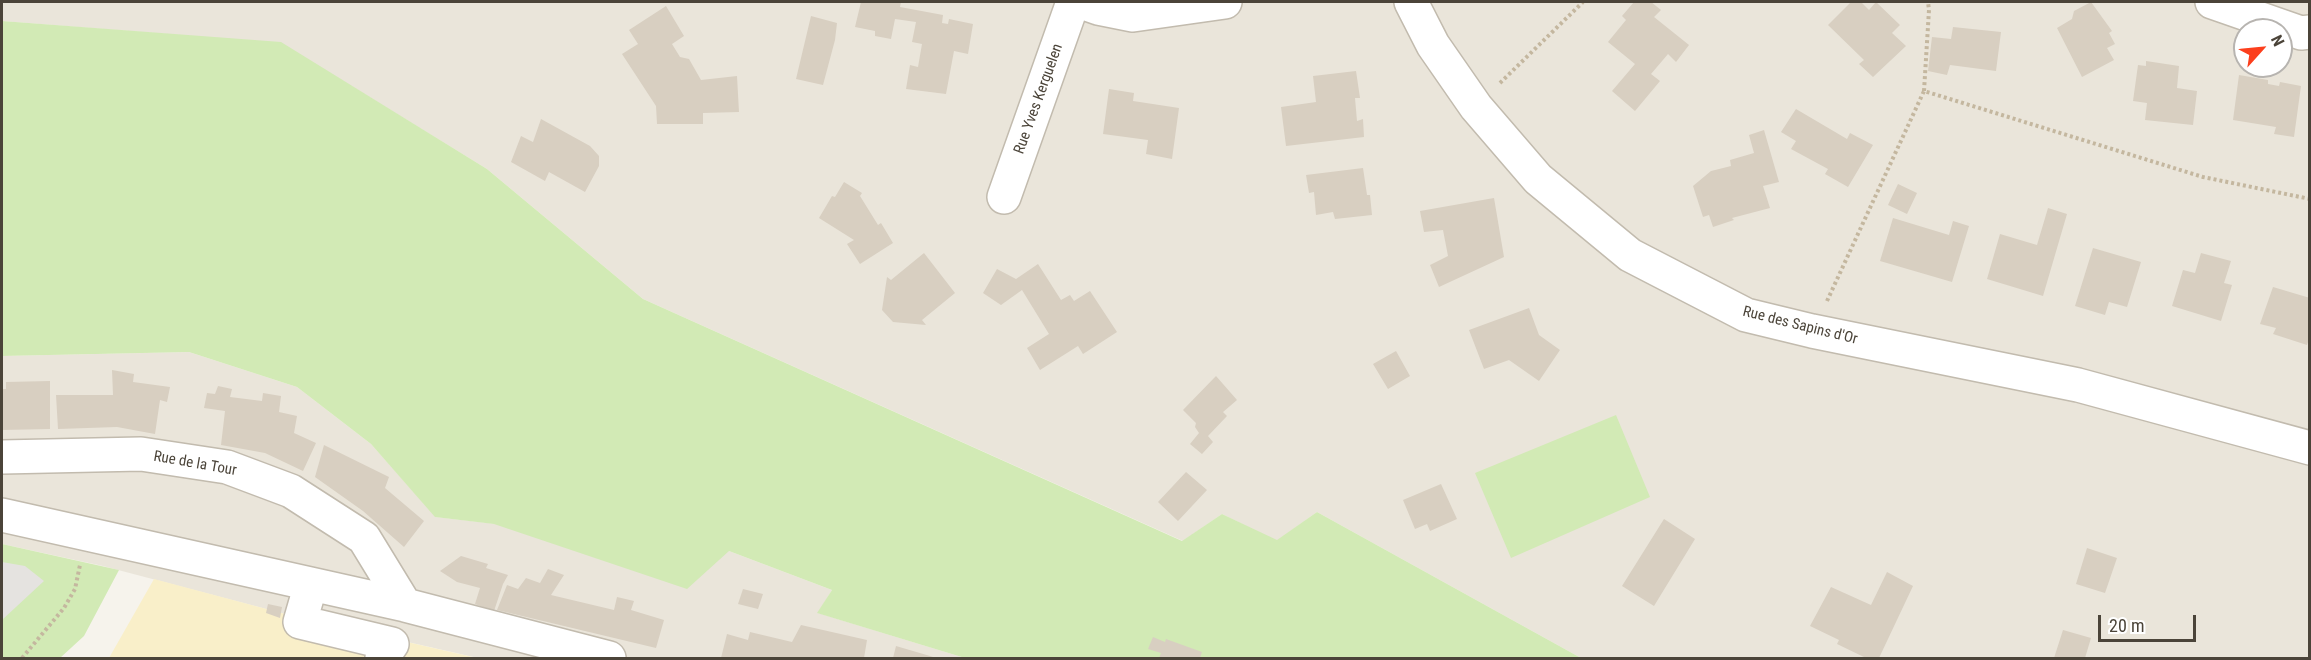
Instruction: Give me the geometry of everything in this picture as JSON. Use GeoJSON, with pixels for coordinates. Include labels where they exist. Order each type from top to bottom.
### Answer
{"type":"FeatureCollection","features":[{"type":"Feature","properties":{"kind":"street","name":"Rue Yves Kerguelen"},"geometry":{"type":"LineString","coordinates":[[1004,197],[1073,2]]}},
{"type":"Feature","properties":{"kind":"street"},"geometry":{"type":"LineString","coordinates":[[1081,2],[1133,15],[1225,2]]}},
{"type":"Feature","properties":{"kind":"street","name":"Rue des Sapins d'Or"},"geometry":{"type":"LineString","coordinates":[[1411,2],[1433,45],[1476,107],[1538,178],[1630,255],[1746,315],[1812,332],[2078,385],[2310,448]]}},
{"type":"Feature","properties":{"kind":"street"},"geometry":{"type":"LineString","coordinates":[[2212,2],[2301,33],[2310,32]]}},
{"type":"Feature","properties":{"kind":"street","name":"Rue de la Tour"},"geometry":{"type":"LineString","coordinates":[[2,457],[141,454],[227,467],[291,491],[364,537],[405,604]]}},
{"type":"Feature","properties":{"kind":"street"},"geometry":{"type":"LineString","coordinates":[[2,515],[405,604],[609,658]]}},
{"type":"Feature","properties":{"kind":"street"},"geometry":{"type":"LineString","coordinates":[[311,584],[300,622],[392,644],[382,658]]}},
{"type":"Feature","properties":{"kind":"path"},"geometry":{"type":"LineString","coordinates":[[1476,107],[1583,2]]}},
{"type":"Feature","properties":{"kind":"path"},"geometry":{"type":"LineString","coordinates":[[1812,332],[1924,91],[1928,2]]}},
{"type":"Feature","properties":{"kind":"path"},"geometry":{"type":"LineString","coordinates":[[1924,91],[2203,177],[2310,199]]}},
{"type":"Feature","properties":{"kind":"path"},"geometry":{"type":"LineString","coordinates":[[22,658],[64,608],[75,590],[86,535]]}},
{"type":"Feature","properties":{"kind":"shaded area"},"geometry":{"type":"Polygon","coordinates":[[[2,2],[2309,2],[2309,658],[1581,658],[1317,512],[1277,541],[1222,514],[1183,541],[643,299],[487,169],[281,43],[2,21],[2,2]]]}},
{"type":"Feature","properties":{"kind":"shaded area"},"geometry":{"type":"Polygon","coordinates":[[[189,352],[297,387],[371,444],[436,517],[729,551],[832,590],[818,613],[965,658],[478,658],[289,615],[103,566],[2,544],[2,356],[189,352]]]}},
{"type":"Feature","properties":{"kind":"shaded area"},"geometry":{"type":"Polygon","coordinates":[[[2,562],[25,566],[44,581],[2,620],[2,562]]]}},
{"type":"Feature","properties":{"kind":"green space"},"geometry":{"type":"Polygon","coordinates":[[[2,21],[281,42],[487,169],[643,299],[1182,541],[1222,514],[1277,540],[1317,512],[1581,658],[965,658],[817,613],[832,590],[729,551],[687,589],[494,524],[435,517],[371,444],[297,387],[189,352],[2,356],[2,21]]]}},
{"type":"Feature","properties":{"kind":"green space"},"geometry":{"type":"Polygon","coordinates":[[[1616,415],[1650,497],[1511,558],[1475,473],[1616,415]]]}},
{"type":"Feature","properties":{"kind":"green space"},"geometry":{"type":"Polygon","coordinates":[[[2,544],[119,570],[84,636],[60,658],[2,658],[2,544]]]}},
{"type":"Feature","properties":{"kind":"sand"},"geometry":{"type":"Polygon","coordinates":[[[154,579],[289,615],[477,658],[109,658],[154,579]]]}},
{"type":"Feature","properties":{"kind":"building"},"geometry":{"type":"Polygon","coordinates":[[[861,2],[901,2],[900,7],[943,15],[942,23],[948,24],[949,19],[973,24],[968,54],[954,51],[946,94],[906,89],[910,65],[918,67],[922,44],[912,42],[916,22],[895,19],[891,39],[875,36],[875,31],[855,27],[861,2]]]}},
{"type":"Feature","properties":{"kind":"building"},"geometry":{"type":"Polygon","coordinates":[[[1634,2],[1651,2],[1661,10],[1654,17],[1689,45],[1676,62],[1668,54],[1651,74],[1660,81],[1635,111],[1612,91],[1635,64],[1608,42],[1626,20],[1622,16],[1634,2]]]}},
{"type":"Feature","properties":{"kind":"building"},"geometry":{"type":"Polygon","coordinates":[[[1851,2],[1861,2],[1869,10],[1876,2],[1900,25],[1892,33],[1906,46],[1873,77],[1859,64],[1864,60],[1828,25],[1851,2]]]}},
{"type":"Feature","properties":{"kind":"building"},"geometry":{"type":"Polygon","coordinates":[[[2091,2],[2112,31],[2109,33],[2115,44],[2107,48],[2114,60],[2082,77],[2057,28],[2072,19],[2074,11],[2091,2]]]}},
{"type":"Feature","properties":{"kind":"building"},"geometry":{"type":"Polygon","coordinates":[[[666,6],[684,36],[672,44],[680,57],[689,59],[701,80],[737,76],[739,112],[703,113],[703,124],[657,124],[656,106],[622,54],[638,44],[629,30],[666,6]]]}},
{"type":"Feature","properties":{"kind":"building"},"geometry":{"type":"Polygon","coordinates":[[[811,16],[837,23],[823,85],[796,79],[811,16]]]}},
{"type":"Feature","properties":{"kind":"building"},"geometry":{"type":"Polygon","coordinates":[[[1953,27],[2001,32],[1996,71],[1950,65],[1947,75],[1928,71],[1932,37],[1951,39],[1953,27]]]}},
{"type":"Feature","properties":{"kind":"building"},"geometry":{"type":"Polygon","coordinates":[[[2146,61],[2179,66],[2177,88],[2197,91],[2193,125],[2145,120],[2147,103],[2133,101],[2138,65],[2146,66],[2146,61]]]}},
{"type":"Feature","properties":{"kind":"building"},"geometry":{"type":"Polygon","coordinates":[[[1356,71],[1360,98],[1355,98],[1357,121],[1363,119],[1364,137],[1286,146],[1281,107],[1316,102],[1313,76],[1356,71]]]}},
{"type":"Feature","properties":{"kind":"building"},"geometry":{"type":"Polygon","coordinates":[[[2239,78],[2268,80],[2268,84],[2279,86],[2280,82],[2301,86],[2294,137],[2274,134],[2276,127],[2233,120],[2239,78]]]}},
{"type":"Feature","properties":{"kind":"building"},"geometry":{"type":"Polygon","coordinates":[[[1109,89],[1134,93],[1133,101],[1179,108],[1172,159],[1146,154],[1148,140],[1103,134],[1109,89]]]}},
{"type":"Feature","properties":{"kind":"building"},"geometry":{"type":"Polygon","coordinates":[[[1796,109],[1847,139],[1850,133],[1873,145],[1848,187],[1825,174],[1828,169],[1791,149],[1796,141],[1781,132],[1796,109]]]}},
{"type":"Feature","properties":{"kind":"building"},"geometry":{"type":"Polygon","coordinates":[[[541,119],[590,146],[599,156],[599,166],[585,192],[549,172],[545,181],[511,162],[521,136],[533,142],[541,119]]]}},
{"type":"Feature","properties":{"kind":"building"},"geometry":{"type":"Polygon","coordinates":[[[1764,130],[1779,182],[1763,186],[1770,208],[1732,218],[1734,220],[1713,227],[1709,215],[1703,217],[1693,186],[1711,171],[1731,166],[1730,160],[1754,153],[1749,135],[1764,130]]]}},
{"type":"Feature","properties":{"kind":"building"},"geometry":{"type":"Polygon","coordinates":[[[1363,168],[1372,215],[1335,219],[1333,212],[1316,215],[1314,192],[1309,193],[1306,175],[1363,168]]]}},
{"type":"Feature","properties":{"kind":"building"},"geometry":{"type":"Polygon","coordinates":[[[844,182],[862,193],[860,196],[878,225],[881,223],[893,243],[860,264],[847,244],[854,240],[819,218],[832,196],[835,197],[844,182]]]}},
{"type":"Feature","properties":{"kind":"building"},"geometry":{"type":"Polygon","coordinates":[[[1898,184],[1917,193],[1907,214],[1888,205],[1898,184]]]}},
{"type":"Feature","properties":{"kind":"building"},"geometry":{"type":"Polygon","coordinates":[[[1494,198],[1504,257],[1439,287],[1430,265],[1448,256],[1443,230],[1424,232],[1420,211],[1494,198]]]}},
{"type":"Feature","properties":{"kind":"building"},"geometry":{"type":"Polygon","coordinates":[[[2048,208],[2067,214],[2043,296],[1987,279],[2000,234],[2037,245],[2048,208]]]}},
{"type":"Feature","properties":{"kind":"building"},"geometry":{"type":"Polygon","coordinates":[[[1893,218],[1949,235],[1953,221],[1969,226],[1952,282],[1880,261],[1893,218]]]}},
{"type":"Feature","properties":{"kind":"building"},"geometry":{"type":"Polygon","coordinates":[[[2093,248],[2141,262],[2127,307],[2109,302],[2105,315],[2075,306],[2093,248]]]}},
{"type":"Feature","properties":{"kind":"building"},"geometry":{"type":"Polygon","coordinates":[[[924,253],[955,293],[922,320],[926,325],[893,322],[882,310],[887,277],[891,280],[924,253]]]}},
{"type":"Feature","properties":{"kind":"building"},"geometry":{"type":"Polygon","coordinates":[[[2201,253],[2231,261],[2224,283],[2232,285],[2221,321],[2172,306],[2183,270],[2195,273],[2201,253]]]}},
{"type":"Feature","properties":{"kind":"building"},"geometry":{"type":"Polygon","coordinates":[[[1038,264],[1061,300],[1070,295],[1074,301],[1090,291],[1117,332],[1083,354],[1078,346],[1040,370],[1027,348],[1049,334],[1022,290],[1001,305],[983,293],[997,269],[1016,279],[1038,264]]]}},
{"type":"Feature","properties":{"kind":"building"},"geometry":{"type":"Polygon","coordinates":[[[2273,287],[2310,298],[2310,336],[2307,345],[2273,334],[2276,328],[2260,324],[2273,287]]]}},
{"type":"Feature","properties":{"kind":"building"},"geometry":{"type":"Polygon","coordinates":[[[1529,308],[1539,335],[1560,350],[1539,381],[1509,360],[1484,369],[1469,330],[1529,308]]]}},
{"type":"Feature","properties":{"kind":"building"},"geometry":{"type":"Polygon","coordinates":[[[1396,351],[1410,376],[1388,389],[1373,364],[1396,351]]]}},
{"type":"Feature","properties":{"kind":"building"},"geometry":{"type":"Polygon","coordinates":[[[112,370],[134,374],[133,382],[170,387],[167,402],[160,400],[155,434],[117,427],[58,429],[56,395],[113,395],[112,370]]]}},
{"type":"Feature","properties":{"kind":"building"},"geometry":{"type":"Polygon","coordinates":[[[1216,376],[1237,400],[1223,412],[1227,416],[1208,436],[1213,442],[1202,454],[1190,444],[1199,433],[1195,427],[1196,423],[1183,410],[1216,376]]]}},
{"type":"Feature","properties":{"kind":"building"},"geometry":{"type":"Polygon","coordinates":[[[50,381],[50,429],[2,430],[2,389],[6,389],[6,382],[50,381]]]}},
{"type":"Feature","properties":{"kind":"building"},"geometry":{"type":"Polygon","coordinates":[[[218,386],[232,389],[230,397],[262,401],[263,393],[281,396],[279,412],[297,416],[294,433],[316,443],[303,471],[265,453],[221,445],[225,411],[204,408],[207,393],[215,394],[218,386]]]}},
{"type":"Feature","properties":{"kind":"building"},"geometry":{"type":"Polygon","coordinates":[[[324,445],[389,477],[385,488],[424,521],[404,547],[363,511],[315,477],[324,445]]]}},
{"type":"Feature","properties":{"kind":"building"},"geometry":{"type":"Polygon","coordinates":[[[1186,472],[1207,490],[1178,521],[1158,502],[1186,472]]]}},
{"type":"Feature","properties":{"kind":"building"},"geometry":{"type":"Polygon","coordinates":[[[1441,484],[1457,519],[1430,531],[1427,524],[1415,529],[1403,500],[1441,484]]]}},
{"type":"Feature","properties":{"kind":"building"},"geometry":{"type":"Polygon","coordinates":[[[1664,519],[1695,539],[1654,606],[1622,586],[1664,519]]]}},
{"type":"Feature","properties":{"kind":"building"},"geometry":{"type":"Polygon","coordinates":[[[2087,548],[2117,558],[2105,593],[2076,584],[2087,548]]]}},
{"type":"Feature","properties":{"kind":"building"},"geometry":{"type":"Polygon","coordinates":[[[461,556],[488,564],[486,568],[508,575],[494,611],[475,604],[480,588],[457,582],[440,571],[461,556]]]}},
{"type":"Feature","properties":{"kind":"building"},"geometry":{"type":"Polygon","coordinates":[[[548,569],[564,575],[551,595],[614,610],[617,597],[634,601],[631,610],[664,620],[656,648],[497,610],[507,585],[518,589],[526,578],[540,583],[548,569]]]}},
{"type":"Feature","properties":{"kind":"building"},"geometry":{"type":"Polygon","coordinates":[[[1887,572],[1913,586],[1879,658],[1866,658],[1837,644],[1839,640],[1810,626],[1831,587],[1871,605],[1887,572]]]}},
{"type":"Feature","properties":{"kind":"building"},"geometry":{"type":"Polygon","coordinates":[[[743,589],[763,594],[758,609],[738,604],[743,589]]]}},
{"type":"Feature","properties":{"kind":"building"},"geometry":{"type":"Polygon","coordinates":[[[268,604],[282,607],[280,618],[266,613],[268,604]]]}},
{"type":"Feature","properties":{"kind":"building"},"geometry":{"type":"Polygon","coordinates":[[[801,625],[867,640],[864,658],[721,658],[727,634],[748,640],[750,632],[792,642],[801,625]]]}},
{"type":"Feature","properties":{"kind":"building"},"geometry":{"type":"Polygon","coordinates":[[[2063,630],[2091,638],[2085,658],[2054,658],[2063,630]]]}},
{"type":"Feature","properties":{"kind":"building"},"geometry":{"type":"Polygon","coordinates":[[[1153,637],[1165,642],[1166,639],[1202,652],[1200,658],[1159,658],[1161,653],[1148,649],[1153,637]]]}},
{"type":"Feature","properties":{"kind":"building"},"geometry":{"type":"Polygon","coordinates":[[[896,646],[930,656],[936,658],[893,658],[896,646]]]}}]}
